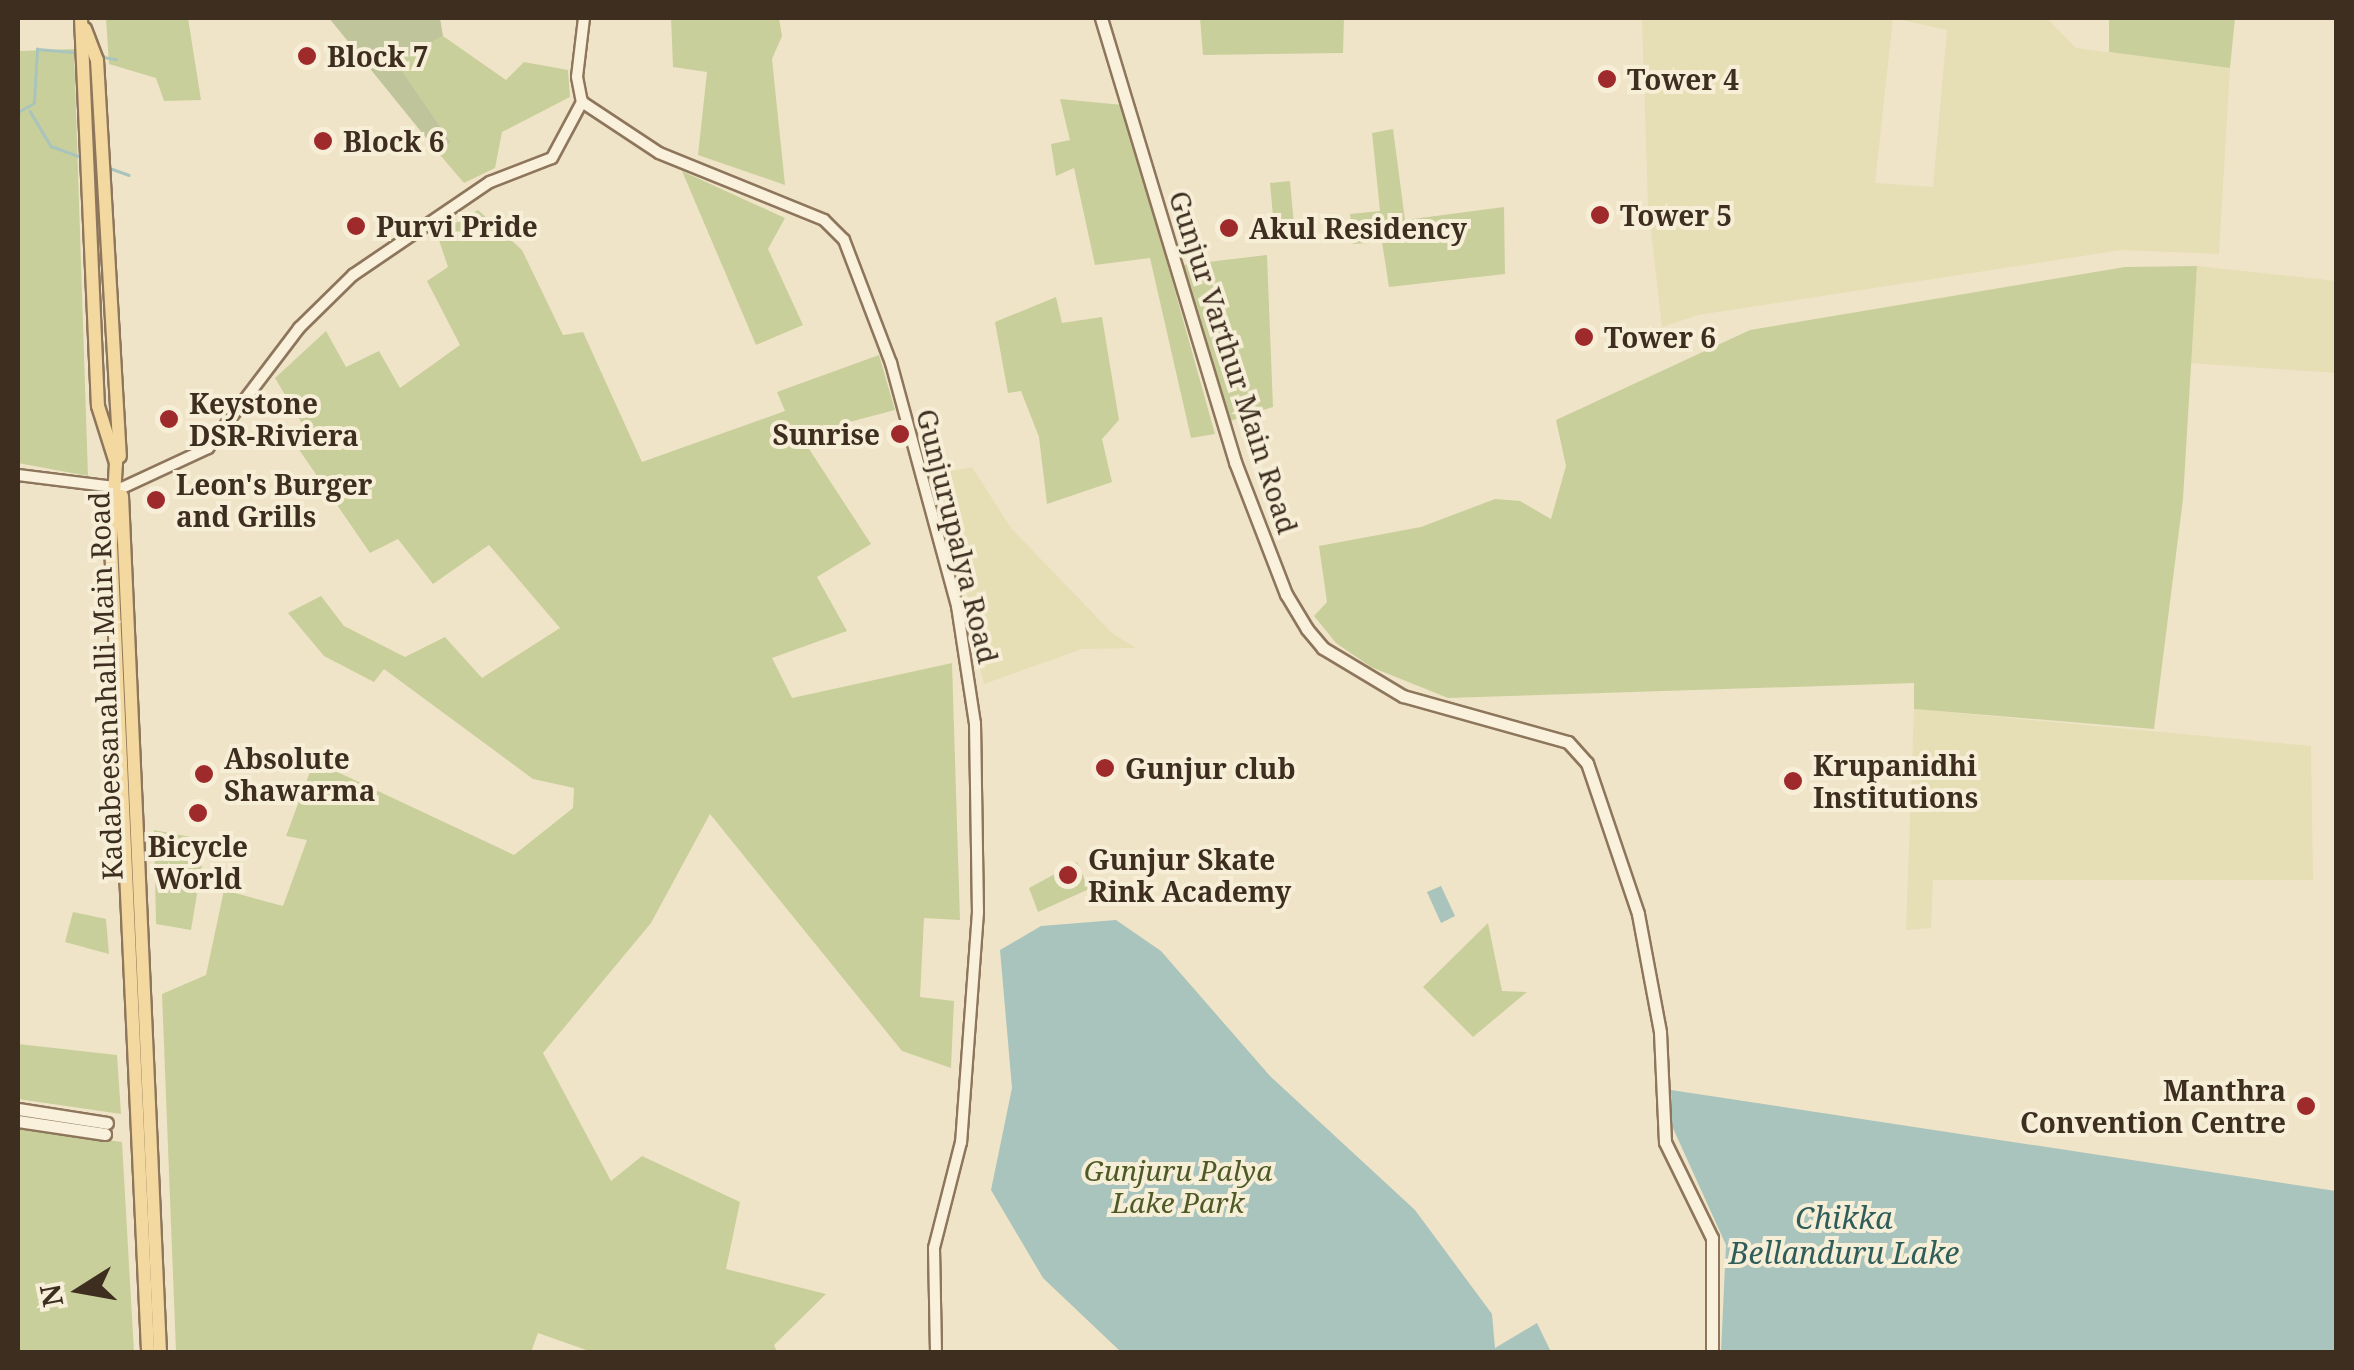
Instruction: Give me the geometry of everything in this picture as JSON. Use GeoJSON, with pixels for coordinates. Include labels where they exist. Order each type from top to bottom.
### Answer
{"type":"FeatureCollection","features":[{"type":"Feature","properties":{"kind":"main road","name":"Gunjur Varthur Main Road"},"geometry":{"type":"LineString","coordinates":[[1101,18],[1235,462],[1286,594],[1307,629],[1323,648],[1403,696],[1568,742],[1587,763],[1638,914],[1660,1032],[1664,1142],[1712,1238],[1712,1352]]}},
{"type":"Feature","properties":{"kind":"main road","name":"Kadabeesanahalli Main Road"},"geometry":{"type":"LineString","coordinates":[[81,19],[98,406],[119,488],[110,545],[160,1352]]}},
{"type":"Feature","properties":{"kind":"main road"},"geometry":{"type":"LineString","coordinates":[[18,1109],[106,1128],[18,1121]]}},
{"type":"Feature","properties":{"kind":"main road","name":"Kadabeesanahalli Main Road"},"geometry":{"type":"LineString","coordinates":[[144,1131],[148,1352]]}},
{"type":"Feature","properties":{"kind":"street"},"geometry":{"type":"LineString","coordinates":[[18,475],[119,488],[208,448],[300,328],[353,275],[490,182],[552,158],[582,102],[576,77],[584,18]]}},
{"type":"Feature","properties":{"kind":"street","name":"Gunjurupalya Road"},"geometry":{"type":"LineString","coordinates":[[582,102],[658,153],[836,230],[892,363],[962,628],[977,760],[978,912],[961,1142],[934,1248],[936,1352]]}},
{"type":"Feature","properties":{"kind":"shaded area"},"geometry":{"type":"Polygon","coordinates":[[[1642,18],[1893,18],[2047,18],[2076,48],[2230,68],[2219,254],[2122,250],[1698,315],[1662,327],[1648,205],[1642,18]],[[1893,18],[1875,183],[1933,187],[1947,30],[1893,18]]]}},
{"type":"Feature","properties":{"kind":"shaded area"},"geometry":{"type":"Polygon","coordinates":[[[2197,266],[2336,281],[2336,373],[2190,363],[2197,266]]]}},
{"type":"Feature","properties":{"kind":"shaded area"},"geometry":{"type":"Polygon","coordinates":[[[972,467],[1011,528],[1112,633],[1136,648],[1082,649],[984,684],[930,475],[972,467]]]}},
{"type":"Feature","properties":{"kind":"shaded area"},"geometry":{"type":"Polygon","coordinates":[[[1914,709],[2311,746],[2313,880],[1933,880],[1931,928],[1906,930],[1914,709]]]}},
{"type":"Feature","properties":{"kind":"green space"},"geometry":{"type":"Polygon","coordinates":[[[106,18],[188,18],[201,100],[164,101],[156,78],[109,64],[106,18]]]}},
{"type":"Feature","properties":{"kind":"green space"},"geometry":{"type":"Polygon","coordinates":[[[329,18],[440,18],[443,36],[396,62],[451,142],[440,155],[329,18]]]}},
{"type":"Feature","properties":{"kind":"green space"},"geometry":{"type":"Polygon","coordinates":[[[671,18],[779,18],[782,36],[772,59],[785,185],[698,155],[707,72],[673,67],[671,18]]]}},
{"type":"Feature","properties":{"kind":"green space"},"geometry":{"type":"Polygon","coordinates":[[[1200,18],[1344,18],[1343,53],[1203,55],[1200,18]]]}},
{"type":"Feature","properties":{"kind":"green space"},"geometry":{"type":"Polygon","coordinates":[[[2109,18],[2235,18],[2230,68],[2109,52],[2109,18]]]}},
{"type":"Feature","properties":{"kind":"green space"},"geometry":{"type":"Polygon","coordinates":[[[443,36],[506,80],[524,62],[568,70],[570,97],[502,132],[495,168],[464,183],[440,155],[451,142],[396,62],[443,36]]]}},
{"type":"Feature","properties":{"kind":"green space"},"geometry":{"type":"Polygon","coordinates":[[[74,49],[88,476],[18,463],[18,51],[74,49]]]}},
{"type":"Feature","properties":{"kind":"green space"},"geometry":{"type":"Polygon","coordinates":[[[1060,99],[1123,105],[1215,434],[1191,438],[1150,258],[1095,265],[1074,168],[1056,176],[1051,144],[1070,140],[1060,99]]]}},
{"type":"Feature","properties":{"kind":"green space"},"geometry":{"type":"Polygon","coordinates":[[[1393,129],[1405,220],[1504,207],[1505,274],[1389,287],[1382,242],[1353,244],[1350,214],[1380,211],[1372,133],[1393,129]]]}},
{"type":"Feature","properties":{"kind":"green space"},"geometry":{"type":"Polygon","coordinates":[[[682,171],[785,218],[768,249],[803,325],[756,345],[682,171]]]}},
{"type":"Feature","properties":{"kind":"green space"},"geometry":{"type":"Polygon","coordinates":[[[1290,181],[1294,225],[1274,227],[1270,183],[1290,181]]]}},
{"type":"Feature","properties":{"kind":"green space"},"geometry":{"type":"Polygon","coordinates":[[[478,210],[522,250],[563,335],[583,332],[642,462],[785,411],[777,392],[879,355],[895,410],[800,435],[871,544],[817,577],[847,631],[772,658],[792,698],[952,663],[960,920],[924,918],[920,997],[954,1001],[951,1068],[902,1051],[710,814],[651,923],[543,1053],[611,1181],[642,1156],[740,1202],[726,1269],[826,1294],[774,1345],[777,1352],[592,1352],[538,1333],[531,1352],[176,1352],[162,994],[206,975],[224,890],[283,906],[307,840],[286,836],[314,761],[514,855],[573,808],[574,788],[533,779],[384,669],[374,682],[324,656],[288,613],[321,596],[344,626],[405,657],[445,637],[482,678],[560,628],[489,545],[433,584],[398,539],[370,553],[289,435],[303,425],[275,378],[326,331],[346,367],[379,351],[400,388],[460,345],[427,281],[448,267],[437,234],[478,210]]]}},
{"type":"Feature","properties":{"kind":"green space"},"geometry":{"type":"Polygon","coordinates":[[[1267,255],[1273,407],[1230,421],[1182,265],[1267,255]]]}},
{"type":"Feature","properties":{"kind":"green space"},"geometry":{"type":"Polygon","coordinates":[[[2197,266],[2183,499],[2154,729],[1914,709],[1914,683],[1448,698],[1371,667],[1336,643],[1314,616],[1327,602],[1319,546],[1421,527],[1495,499],[1520,501],[1551,519],[1566,466],[1556,420],[1750,330],[2125,267],[2197,266]]]}},
{"type":"Feature","properties":{"kind":"green space"},"geometry":{"type":"Polygon","coordinates":[[[1056,297],[1062,323],[1102,317],[1119,420],[1102,439],[1112,482],[1047,504],[1039,437],[1021,391],[1008,393],[995,322],[1056,297]]]}},
{"type":"Feature","properties":{"kind":"green space"},"geometry":{"type":"Polygon","coordinates":[[[154,830],[206,840],[191,930],[156,924],[154,830]]]}},
{"type":"Feature","properties":{"kind":"green space","name":"Gunjur Skate Rink Academy"},"geometry":{"type":"Polygon","coordinates":[[[1077,862],[1089,889],[1038,912],[1029,888],[1077,862]]]}},
{"type":"Feature","properties":{"kind":"green space"},"geometry":{"type":"Polygon","coordinates":[[[73,912],[106,919],[109,954],[65,942],[73,912]]]}},
{"type":"Feature","properties":{"kind":"green space"},"geometry":{"type":"Polygon","coordinates":[[[1488,923],[1502,991],[1527,992],[1473,1037],[1423,987],[1488,923]]]}},
{"type":"Feature","properties":{"kind":"green space"},"geometry":{"type":"Polygon","coordinates":[[[18,1044],[117,1055],[121,1114],[18,1099],[18,1044]]]}},
{"type":"Feature","properties":{"kind":"green space"},"geometry":{"type":"Polygon","coordinates":[[[18,1127],[122,1142],[134,1352],[18,1352],[18,1127]]]}},
{"type":"Feature","properties":{"kind":"water"},"geometry":{"type":"Polygon","coordinates":[[[1441,886],[1455,916],[1441,923],[1427,892],[1441,886]]]}},
{"type":"Feature","properties":{"kind":"water","name":"Gunjuru Palya Lake Park"},"geometry":{"type":"Polygon","coordinates":[[[1116,920],[1161,951],[1270,1076],[1415,1210],[1492,1314],[1495,1348],[1537,1323],[1551,1352],[1121,1352],[1043,1278],[991,1190],[1012,1088],[1000,950],[1041,926],[1116,920]]]}},
{"type":"Feature","properties":{"kind":"water","name":"Chikka Bellanduru Lake"},"geometry":{"type":"Polygon","coordinates":[[[1671,1090],[2336,1191],[2336,1352],[1721,1352],[1726,1245],[1672,1126],[1671,1090]]]}},
{"type":"Feature","properties":{"kind":"waterway"},"geometry":{"type":"LineString","coordinates":[[18,112],[34,103],[37,49],[75,52]]}},
{"type":"Feature","properties":{"kind":"waterway"},"geometry":{"type":"LineString","coordinates":[[103,57],[116,59]]}},
{"type":"Feature","properties":{"kind":"waterway"},"geometry":{"type":"LineString","coordinates":[[30,111],[51,146],[81,157]]}},
{"type":"Feature","properties":{"kind":"waterway"},"geometry":{"type":"LineString","coordinates":[[107,167],[129,175]]}},
{"type":"Feature","properties":{"kind":"place","name":"Block 7"},"geometry":{"type":"Point","coordinates":[307,56]}},
{"type":"Feature","properties":{"kind":"place","name":"Tower 4"},"geometry":{"type":"Point","coordinates":[1607,79]}},
{"type":"Feature","properties":{"kind":"place","name":"Block 6"},"geometry":{"type":"Point","coordinates":[323,141]}},
{"type":"Feature","properties":{"kind":"place","name":"Tower 5"},"geometry":{"type":"Point","coordinates":[1600,215]}},
{"type":"Feature","properties":{"kind":"place","name":"Purvi Pride"},"geometry":{"type":"Point","coordinates":[356,226]}},
{"type":"Feature","properties":{"kind":"place","name":"Akul Residency"},"geometry":{"type":"Point","coordinates":[1229,228]}},
{"type":"Feature","properties":{"kind":"place","name":"Tower 6"},"geometry":{"type":"Point","coordinates":[1584,337]}},
{"type":"Feature","properties":{"kind":"place","name":"Keystone DSR-Riviera"},"geometry":{"type":"Point","coordinates":[169,419]}},
{"type":"Feature","properties":{"kind":"place","name":"Sunrise"},"geometry":{"type":"Point","coordinates":[900,434]}},
{"type":"Feature","properties":{"kind":"place","name":"Leon's Burger and Grills"},"geometry":{"type":"Point","coordinates":[156,500]}},
{"type":"Feature","properties":{"kind":"place","name":"Gunjur club"},"geometry":{"type":"Point","coordinates":[1105,768]}},
{"type":"Feature","properties":{"kind":"place","name":"Absolute Shawarma"},"geometry":{"type":"Point","coordinates":[204,774]}},
{"type":"Feature","properties":{"kind":"place","name":"Krupanidhi Institutions"},"geometry":{"type":"Point","coordinates":[1793,781]}},
{"type":"Feature","properties":{"kind":"place","name":"Bicycle World"},"geometry":{"type":"Point","coordinates":[198,813]}},
{"type":"Feature","properties":{"kind":"place","name":"Gunjur Skate Rink Academy"},"geometry":{"type":"Point","coordinates":[1068,875]}},
{"type":"Feature","properties":{"kind":"place","name":"Manthra Convention Centre"},"geometry":{"type":"Point","coordinates":[2306,1106]}}]}
